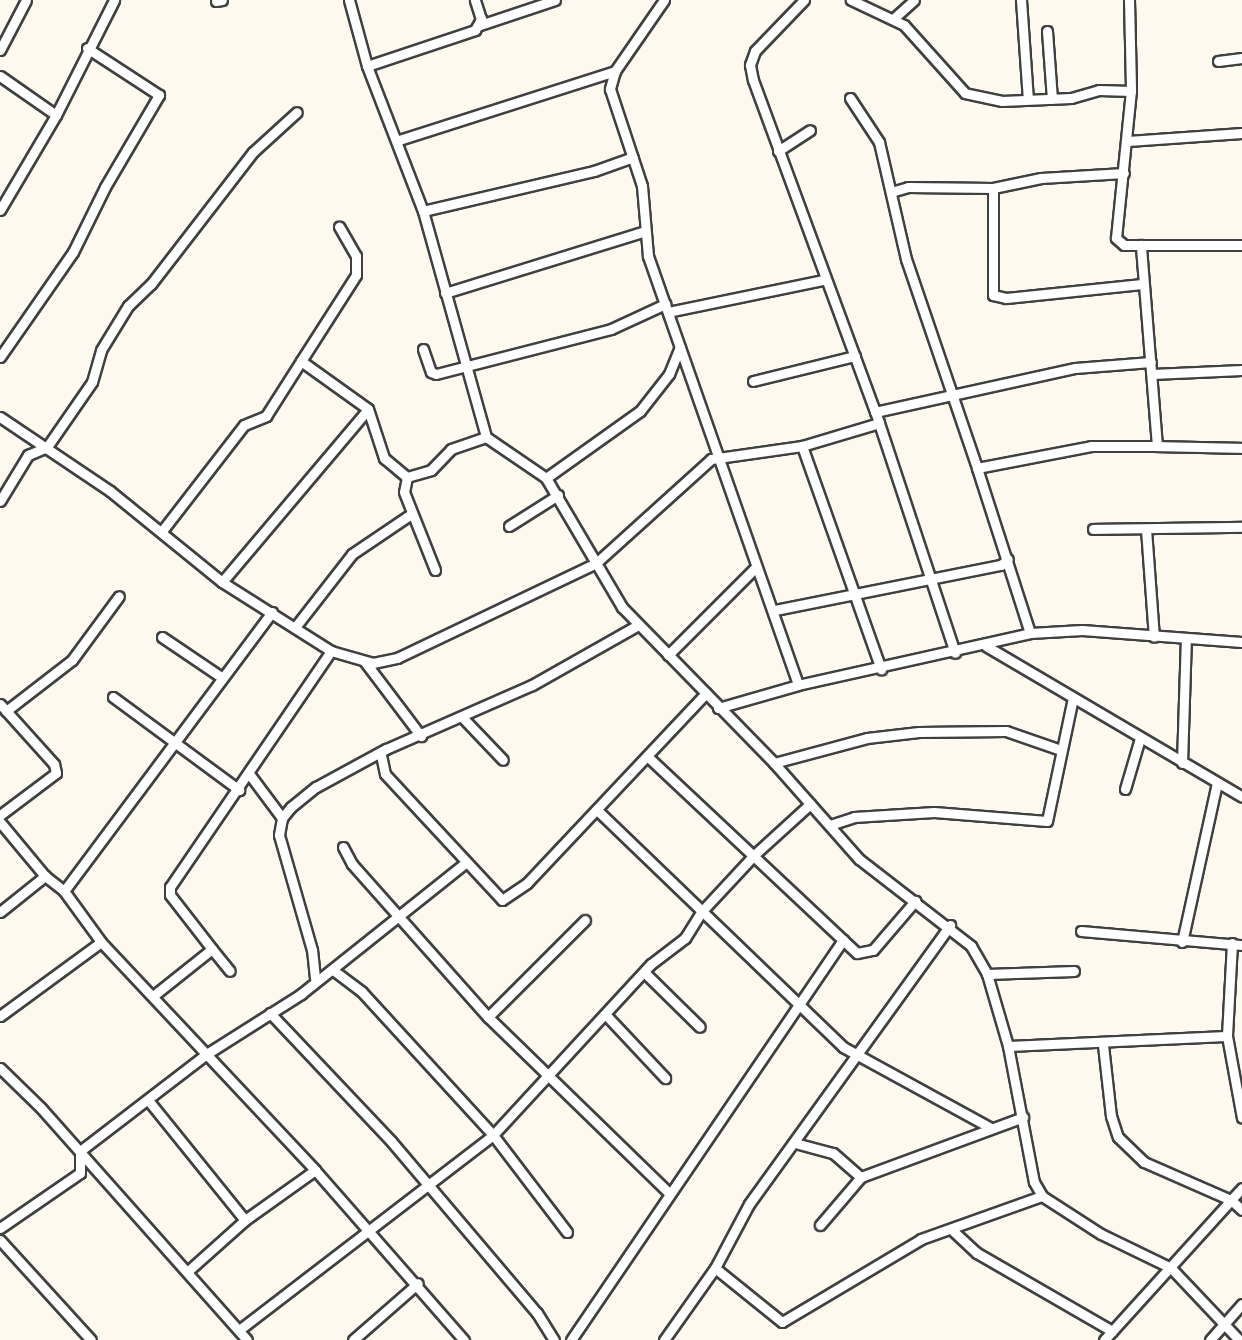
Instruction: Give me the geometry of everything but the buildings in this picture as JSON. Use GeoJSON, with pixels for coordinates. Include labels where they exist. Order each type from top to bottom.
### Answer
{"type":"FeatureCollection","features":[{"type":"Feature","properties":{"kind":"street"},"geometry":{"type":"LineString","coordinates":[[0,50],[26,0]]}},
{"type":"Feature","properties":{"kind":"street"},"geometry":{"type":"LineString","coordinates":[[0,210],[56,115],[87,48],[114,0]]}},
{"type":"Feature","properties":{"kind":"street"},"geometry":{"type":"LineString","coordinates":[[349,0],[367,66],[399,140],[423,212],[445,293],[469,363],[486,437],[546,478],[596,563],[638,625],[774,763],[859,859],[950,925],[971,945],[987,974],[1008,1046],[1042,1196],[1101,1234],[1171,1268],[1226,1322],[1239,1340]]}},
{"type":"Feature","properties":{"kind":"street"},"geometry":{"type":"LineString","coordinates":[[475,0],[480,26]]}},
{"type":"Feature","properties":{"kind":"street"},"geometry":{"type":"LineString","coordinates":[[367,66],[555,0]]}},
{"type":"Feature","properties":{"kind":"street"},"geometry":{"type":"LineString","coordinates":[[664,0],[615,71],[610,88],[643,194],[642,231],[755,568],[775,610],[798,685]]}},
{"type":"Feature","properties":{"kind":"street"},"geometry":{"type":"LineString","coordinates":[[804,0],[751,57],[753,80],[823,280],[855,356],[879,423],[933,579],[955,653]]}},
{"type":"Feature","properties":{"kind":"street"},"geometry":{"type":"LineString","coordinates":[[851,0],[893,19],[916,35],[965,93],[989,100],[1052,99],[1099,90],[1131,91]]}},
{"type":"Feature","properties":{"kind":"street"},"geometry":{"type":"LineString","coordinates":[[893,19],[914,0]]}},
{"type":"Feature","properties":{"kind":"street"},"geometry":{"type":"LineString","coordinates":[[1021,0],[1028,99]]}},
{"type":"Feature","properties":{"kind":"street"},"geometry":{"type":"LineString","coordinates":[[1129,0],[1131,91],[1128,141],[1116,237],[1124,245],[1242,244]]}},
{"type":"Feature","properties":{"kind":"street"},"geometry":{"type":"LineString","coordinates":[[1047,31],[1052,99]]}},
{"type":"Feature","properties":{"kind":"street"},"geometry":{"type":"LineString","coordinates":[[0,357],[73,252],[105,187],[159,95],[87,48]]}},
{"type":"Feature","properties":{"kind":"street"},"geometry":{"type":"LineString","coordinates":[[1218,61],[1242,58]]}},
{"type":"Feature","properties":{"kind":"street"},"geometry":{"type":"LineString","coordinates":[[399,140],[615,71]]}},
{"type":"Feature","properties":{"kind":"street"},"geometry":{"type":"LineString","coordinates":[[0,76],[56,115]]}},
{"type":"Feature","properties":{"kind":"street"},"geometry":{"type":"LineString","coordinates":[[850,98],[879,142],[906,259],[1008,559],[1030,633]]}},
{"type":"Feature","properties":{"kind":"street"},"geometry":{"type":"LineString","coordinates":[[0,501],[28,455],[47,447],[97,373],[101,350],[128,306],[151,284],[253,152],[297,112]]}},
{"type":"Feature","properties":{"kind":"street"},"geometry":{"type":"LineString","coordinates":[[778,151],[810,130]]}},
{"type":"Feature","properties":{"kind":"street"},"geometry":{"type":"LineString","coordinates":[[1128,141],[1242,133]]}},
{"type":"Feature","properties":{"kind":"street"},"geometry":{"type":"LineString","coordinates":[[423,212],[594,171],[633,157]]}},
{"type":"Feature","properties":{"kind":"street"},"geometry":{"type":"LineString","coordinates":[[891,192],[908,187],[993,188],[1041,177],[1124,173]]}},
{"type":"Feature","properties":{"kind":"street"},"geometry":{"type":"LineString","coordinates":[[993,188],[993,295],[1006,298],[1142,284]]}},
{"type":"Feature","properties":{"kind":"street"},"geometry":{"type":"LineString","coordinates":[[162,531],[244,425],[266,416],[356,275],[356,256],[339,226]]}},
{"type":"Feature","properties":{"kind":"street"},"geometry":{"type":"LineString","coordinates":[[445,293],[535,268],[559,254],[597,248],[642,231]]}},
{"type":"Feature","properties":{"kind":"street"},"geometry":{"type":"LineString","coordinates":[[1141,245],[1142,284],[1157,446]]}},
{"type":"Feature","properties":{"kind":"street"},"geometry":{"type":"LineString","coordinates":[[423,350],[434,374],[469,363],[611,329],[667,308],[823,280]]}},
{"type":"Feature","properties":{"kind":"street"},"geometry":{"type":"LineString","coordinates":[[546,478],[640,411],[669,374],[680,347]]}},
{"type":"Feature","properties":{"kind":"street"},"geometry":{"type":"LineString","coordinates":[[753,381],[855,356]]}},
{"type":"Feature","properties":{"kind":"street"},"geometry":{"type":"LineString","coordinates":[[301,361],[369,409],[384,458],[407,477]]}},
{"type":"Feature","properties":{"kind":"street"},"geometry":{"type":"LineString","coordinates":[[875,412],[1075,368],[1151,362]]}},
{"type":"Feature","properties":{"kind":"street"},"geometry":{"type":"LineString","coordinates":[[1152,374],[1242,370]]}},
{"type":"Feature","properties":{"kind":"street"},"geometry":{"type":"LineString","coordinates":[[222,582],[369,409]]}},
{"type":"Feature","properties":{"kind":"street"},"geometry":{"type":"LineString","coordinates":[[0,417],[47,447],[162,531],[222,582],[296,626],[331,651],[364,662],[397,658],[596,563],[718,457],[802,446],[879,423]]}},
{"type":"Feature","properties":{"kind":"street"},"geometry":{"type":"LineString","coordinates":[[407,477],[431,470],[451,449],[486,437]]}},
{"type":"Feature","properties":{"kind":"street"},"geometry":{"type":"LineString","coordinates":[[802,446],[882,669]]}},
{"type":"Feature","properties":{"kind":"street"},"geometry":{"type":"LineString","coordinates":[[977,468],[1091,446],[1242,448]]}},
{"type":"Feature","properties":{"kind":"street"},"geometry":{"type":"LineString","coordinates":[[407,477],[404,492],[435,570]]}},
{"type":"Feature","properties":{"kind":"street"},"geometry":{"type":"LineString","coordinates":[[508,526],[558,495]]}},
{"type":"Feature","properties":{"kind":"street"},"geometry":{"type":"LineString","coordinates":[[296,626],[352,554],[411,514]]}},
{"type":"Feature","properties":{"kind":"street"},"geometry":{"type":"LineString","coordinates":[[1093,529],[1242,527]]}},
{"type":"Feature","properties":{"kind":"street"},"geometry":{"type":"LineString","coordinates":[[1146,529],[1154,637]]}},
{"type":"Feature","properties":{"kind":"street"},"geometry":{"type":"LineString","coordinates":[[775,610],[1001,565],[1008,559]]}},
{"type":"Feature","properties":{"kind":"street"},"geometry":{"type":"LineString","coordinates":[[668,655],[755,568]]}},
{"type":"Feature","properties":{"kind":"street"},"geometry":{"type":"LineString","coordinates":[[0,815],[56,773],[54,764],[3,707],[72,660],[119,596]]}},
{"type":"Feature","properties":{"kind":"street"},"geometry":{"type":"LineString","coordinates":[[64,891],[175,743],[221,677],[272,612]]}},
{"type":"Feature","properties":{"kind":"street"},"geometry":{"type":"LineString","coordinates":[[315,978],[312,950],[279,835],[282,818],[316,787],[462,717],[638,625]]}},
{"type":"Feature","properties":{"kind":"street"},"geometry":{"type":"LineString","coordinates":[[718,708],[798,685],[955,653],[1030,633],[1082,630],[1242,642]]}},
{"type":"Feature","properties":{"kind":"street"},"geometry":{"type":"LineString","coordinates":[[162,636],[221,677]]}},
{"type":"Feature","properties":{"kind":"street"},"geometry":{"type":"LineString","coordinates":[[1182,763],[1186,639]]}},
{"type":"Feature","properties":{"kind":"street"},"geometry":{"type":"LineString","coordinates":[[986,646],[1182,763],[1242,796]]}},
{"type":"Feature","properties":{"kind":"street"},"geometry":{"type":"LineString","coordinates":[[230,971],[169,892],[250,775],[331,651]]}},
{"type":"Feature","properties":{"kind":"street"},"geometry":{"type":"LineString","coordinates":[[364,662],[421,736]]}},
{"type":"Feature","properties":{"kind":"street"},"geometry":{"type":"LineString","coordinates":[[381,755],[385,774],[496,897],[509,898],[597,810],[706,693]]}},
{"type":"Feature","properties":{"kind":"street"},"geometry":{"type":"LineString","coordinates":[[113,697],[239,790]]}},
{"type":"Feature","properties":{"kind":"street"},"geometry":{"type":"LineString","coordinates":[[830,825],[854,817],[934,812],[1042,823],[1049,817],[1073,698]]}},
{"type":"Feature","properties":{"kind":"street"},"geometry":{"type":"LineString","coordinates":[[462,717],[503,760]]}},
{"type":"Feature","properties":{"kind":"street"},"geometry":{"type":"LineString","coordinates":[[774,763],[867,738],[919,732],[1006,731],[1061,750]]}},
{"type":"Feature","properties":{"kind":"street"},"geometry":{"type":"LineString","coordinates":[[1125,789],[1140,738]]}},
{"type":"Feature","properties":{"kind":"street"},"geometry":{"type":"LineString","coordinates":[[646,756],[843,940],[865,955],[915,901]]}},
{"type":"Feature","properties":{"kind":"street"},"geometry":{"type":"LineString","coordinates":[[250,775],[282,818]]}},
{"type":"Feature","properties":{"kind":"street"},"geometry":{"type":"LineString","coordinates":[[1182,942],[1217,783]]}},
{"type":"Feature","properties":{"kind":"street"},"geometry":{"type":"LineString","coordinates":[[239,1330],[367,1228],[493,1136],[547,1075],[645,972],[685,938],[702,911],[754,855],[810,804]]}},
{"type":"Feature","properties":{"kind":"street"},"geometry":{"type":"LineString","coordinates":[[597,810],[796,1005],[843,1047],[991,1128]]}},
{"type":"Feature","properties":{"kind":"street"},"geometry":{"type":"LineString","coordinates":[[0,822],[45,876],[64,891],[101,942],[315,1170],[418,1283],[465,1340]]}},
{"type":"Feature","properties":{"kind":"street"},"geometry":{"type":"LineString","coordinates":[[343,847],[397,916],[488,1017],[668,1192]]}},
{"type":"Feature","properties":{"kind":"street"},"geometry":{"type":"LineString","coordinates":[[80,1151],[205,1055],[270,1013],[315,978],[333,970],[465,863]]}},
{"type":"Feature","properties":{"kind":"street"},"geometry":{"type":"LineString","coordinates":[[0,912],[45,876]]}},
{"type":"Feature","properties":{"kind":"street"},"geometry":{"type":"LineString","coordinates":[[488,1017],[585,920]]}},
{"type":"Feature","properties":{"kind":"street"},"geometry":{"type":"LineString","coordinates":[[664,1340],[716,1268],[749,1204],[950,925]]}},
{"type":"Feature","properties":{"kind":"street"},"geometry":{"type":"LineString","coordinates":[[1081,931],[1182,942],[1237,944],[1227,1036],[1242,1118]]}},
{"type":"Feature","properties":{"kind":"street"},"geometry":{"type":"LineString","coordinates":[[571,1340],[668,1192],[843,940]]}},
{"type":"Feature","properties":{"kind":"street"},"geometry":{"type":"LineString","coordinates":[[0,1016],[101,942]]}},
{"type":"Feature","properties":{"kind":"street"},"geometry":{"type":"LineString","coordinates":[[153,996],[212,949]]}},
{"type":"Feature","properties":{"kind":"street"},"geometry":{"type":"LineString","coordinates":[[333,970],[362,992],[493,1136],[567,1232]]}},
{"type":"Feature","properties":{"kind":"street"},"geometry":{"type":"LineString","coordinates":[[987,974],[1074,971]]}},
{"type":"Feature","properties":{"kind":"street"},"geometry":{"type":"LineString","coordinates":[[645,972],[700,1027]]}},
{"type":"Feature","properties":{"kind":"street"},"geometry":{"type":"LineString","coordinates":[[270,1013],[391,1141],[425,1184],[520,1292],[554,1340]]}},
{"type":"Feature","properties":{"kind":"street"},"geometry":{"type":"LineString","coordinates":[[605,1014],[665,1078]]}},
{"type":"Feature","properties":{"kind":"street"},"geometry":{"type":"LineString","coordinates":[[1008,1046],[1102,1045],[1227,1036]]}},
{"type":"Feature","properties":{"kind":"street"},"geometry":{"type":"LineString","coordinates":[[1102,1045],[1111,1116],[1118,1137],[1144,1162],[1231,1200],[1242,1210]]}},
{"type":"Feature","properties":{"kind":"street"},"geometry":{"type":"LineString","coordinates":[[0,1068],[80,1151],[247,1340]]}},
{"type":"Feature","properties":{"kind":"street"},"geometry":{"type":"LineString","coordinates":[[148,1100],[245,1220]]}},
{"type":"Feature","properties":{"kind":"street"},"geometry":{"type":"LineString","coordinates":[[820,1225],[861,1177],[1023,1117]]}},
{"type":"Feature","properties":{"kind":"street"},"geometry":{"type":"LineString","coordinates":[[795,1143],[833,1153],[861,1177]]}},
{"type":"Feature","properties":{"kind":"street"},"geometry":{"type":"LineString","coordinates":[[0,1228],[81,1173],[80,1151]]}},
{"type":"Feature","properties":{"kind":"street"},"geometry":{"type":"LineString","coordinates":[[188,1271],[245,1220],[315,1170]]}},
{"type":"Feature","properties":{"kind":"street"},"geometry":{"type":"LineString","coordinates":[[1104,1340],[1242,1188]]}},
{"type":"Feature","properties":{"kind":"street"},"geometry":{"type":"LineString","coordinates":[[716,1268],[782,1322],[921,1239],[1042,1196]]}},
{"type":"Feature","properties":{"kind":"street"},"geometry":{"type":"LineString","coordinates":[[951,1229],[977,1253],[1112,1331]]}},
{"type":"Feature","properties":{"kind":"street"},"geometry":{"type":"LineString","coordinates":[[0,1240],[91,1340]]}},
{"type":"Feature","properties":{"kind":"street"},"geometry":{"type":"LineString","coordinates":[[353,1340],[418,1283]]}},
{"type":"Feature","properties":{"kind":"street"},"geometry":{"type":"LineString","coordinates":[[1210,1340],[1242,1304]]}}]}
